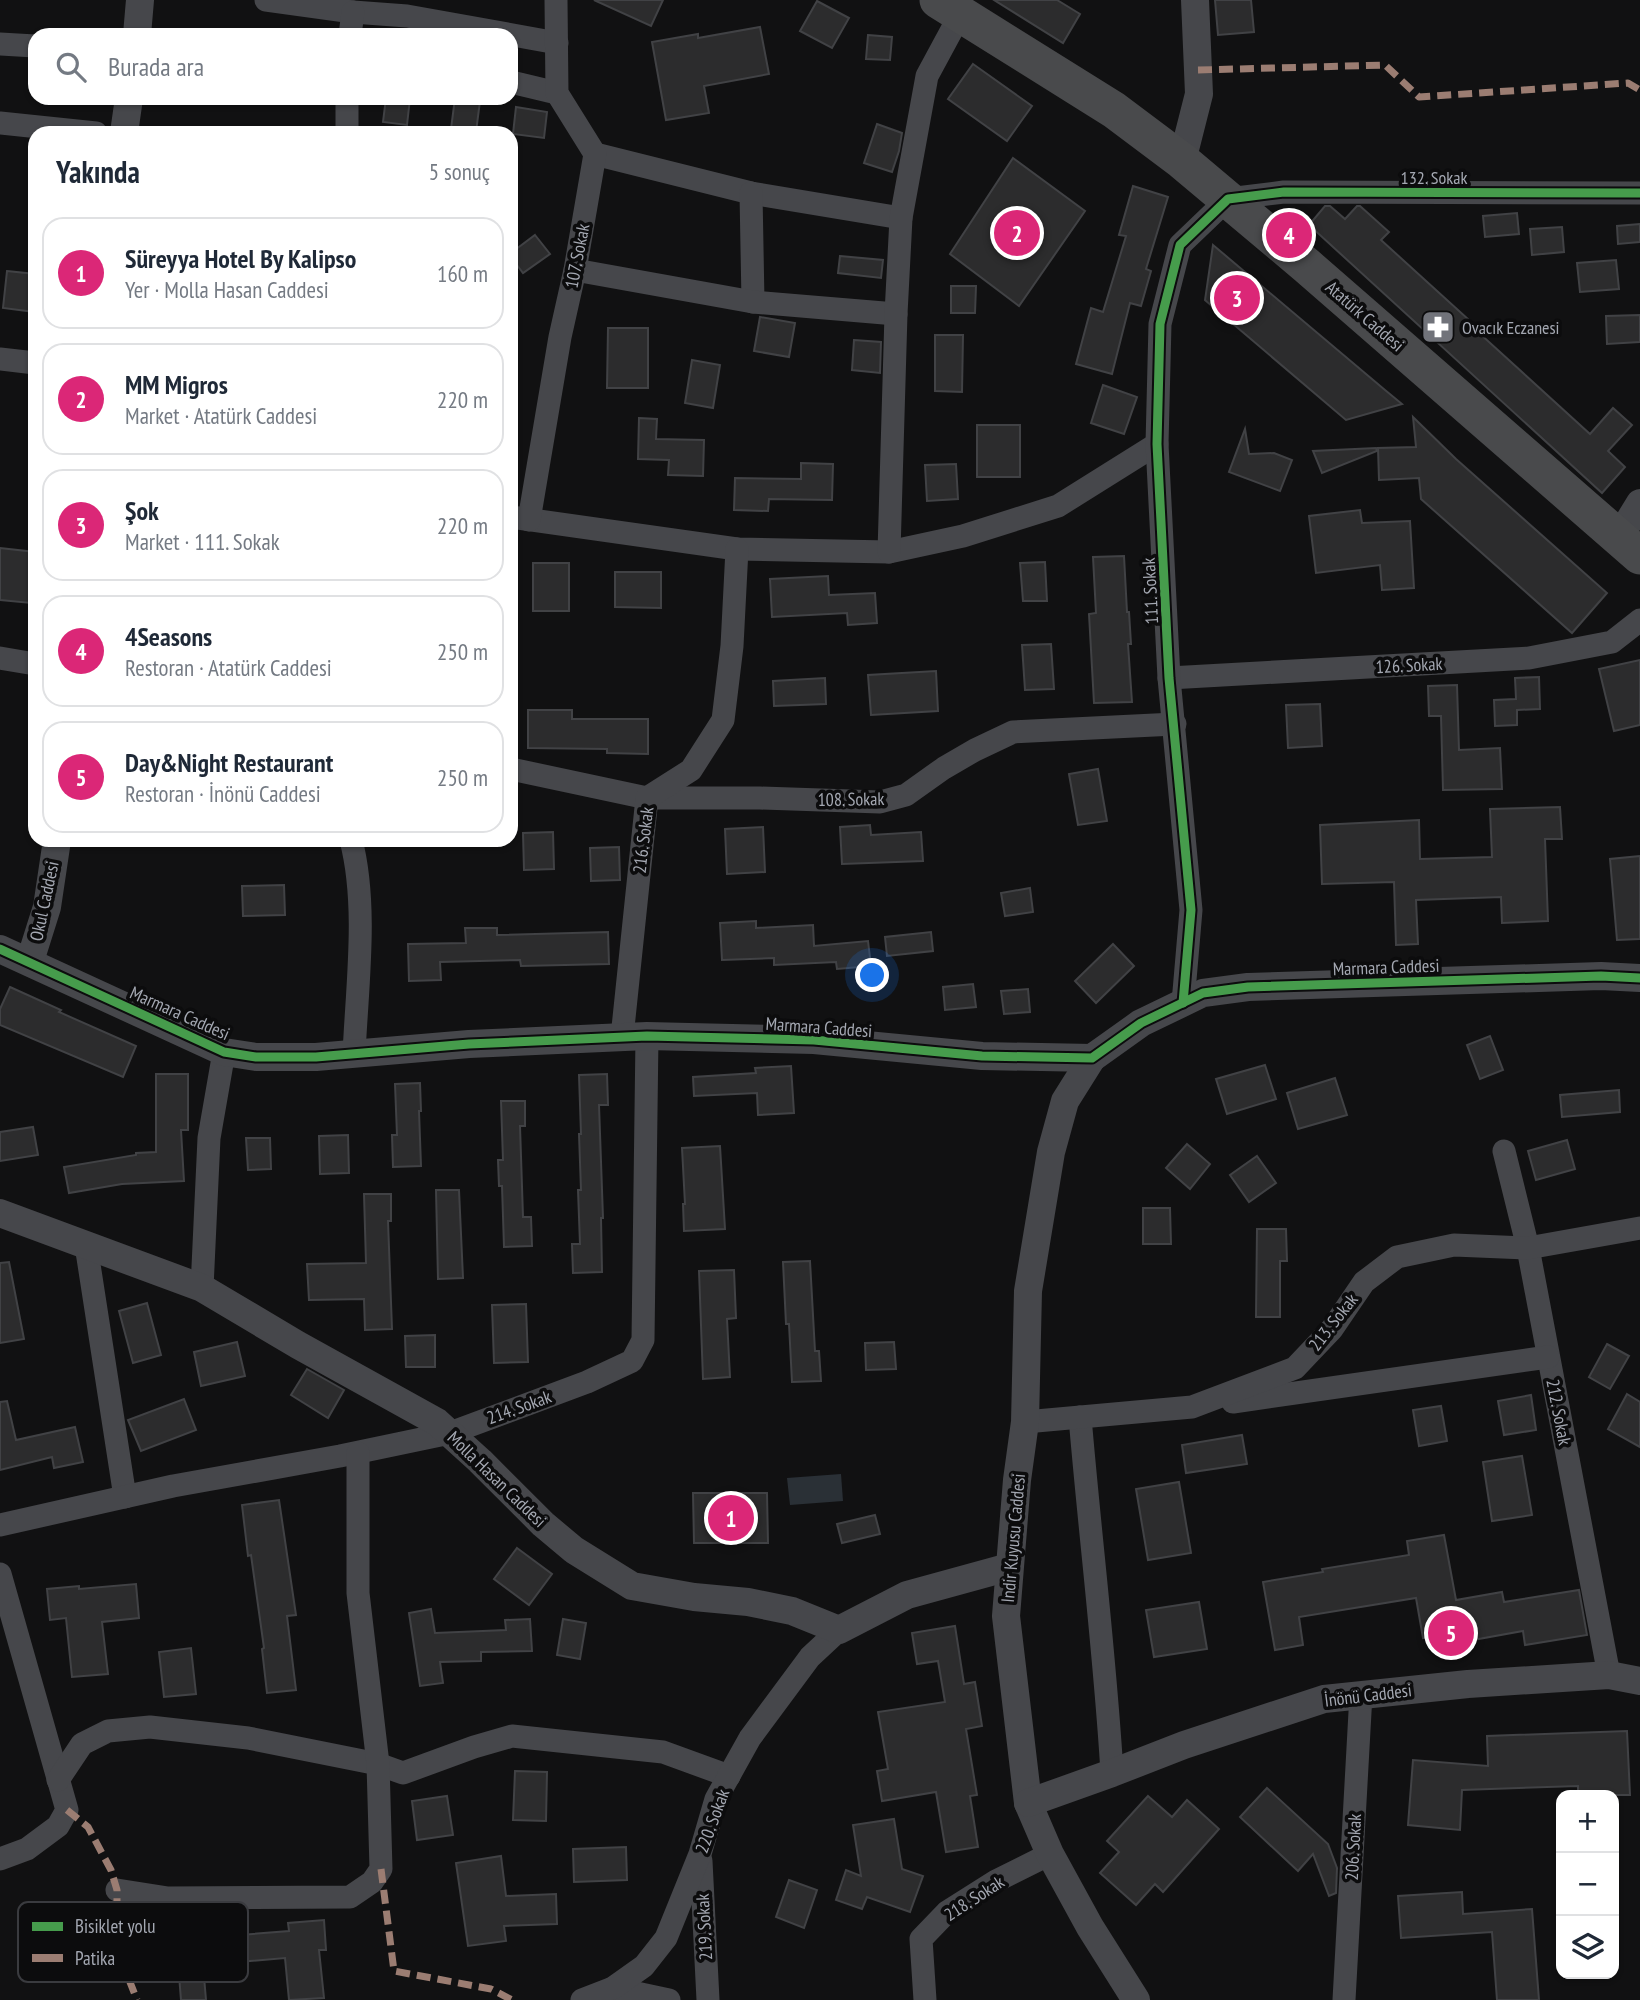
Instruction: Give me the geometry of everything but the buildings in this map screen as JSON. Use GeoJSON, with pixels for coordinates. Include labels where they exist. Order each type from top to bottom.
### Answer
{"type":"FeatureCollection","features":[{"type":"Feature","properties":{"kind":"main road","name":"Atatürk Caddesi"},"geometry":{"type":"LineString","coordinates":[[949,6],[1114,110],[1182,161],[1307,265],[1629,548]]}},
{"type":"Feature","properties":{"kind":"street"},"geometry":{"type":"LineString","coordinates":[[138,28],[140,0]]}},
{"type":"Feature","properties":{"kind":"street"},"geometry":{"type":"LineString","coordinates":[[266,0],[407,16],[474,28]]}},
{"type":"Feature","properties":{"kind":"street"},"geometry":{"type":"LineString","coordinates":[[556,0],[557,93],[594,154],[751,193],[901,218]]}},
{"type":"Feature","properties":{"kind":"street"},"geometry":{"type":"LineString","coordinates":[[1182,161],[1199,94],[1195,0]]}},
{"type":"Feature","properties":{"kind":"street"},"geometry":{"type":"LineString","coordinates":[[889,552],[901,218],[927,76],[949,6]]}},
{"type":"Feature","properties":{"kind":"street"},"geometry":{"type":"LineString","coordinates":[[351,28],[354,12]]}},
{"type":"Feature","properties":{"kind":"street"},"geometry":{"type":"LineString","coordinates":[[518,36],[557,43]]}},
{"type":"Feature","properties":{"kind":"street"},"geometry":{"type":"LineString","coordinates":[[0,44],[28,46]]}},
{"type":"Feature","properties":{"kind":"street"},"geometry":{"type":"LineString","coordinates":[[518,84],[557,93]]}},
{"type":"Feature","properties":{"kind":"street"},"geometry":{"type":"LineString","coordinates":[[125,126],[128,105]]}},
{"type":"Feature","properties":{"kind":"street"},"geometry":{"type":"LineString","coordinates":[[347,105],[347,126]]}},
{"type":"Feature","properties":{"kind":"street"},"geometry":{"type":"LineString","coordinates":[[0,123],[29,126]]}},
{"type":"Feature","properties":{"kind":"street","name":"107. Sokak"},"geometry":{"type":"LineString","coordinates":[[520,519],[575,270],[594,154]]}},
{"type":"Feature","properties":{"kind":"street","name":"132. Sokak"},"geometry":{"type":"LineString","coordinates":[[1228,199],[1284,192],[1640,193]]}},
{"type":"Feature","properties":{"kind":"street"},"geometry":{"type":"LineString","coordinates":[[751,193],[753,302]]}},
{"type":"Feature","properties":{"kind":"street","name":"111. Sokak"},"geometry":{"type":"LineString","coordinates":[[1184,1003],[1191,910],[1169,677],[1157,444],[1160,324],[1180,245],[1228,199]]}},
{"type":"Feature","properties":{"kind":"street"},"geometry":{"type":"LineString","coordinates":[[575,270],[753,302],[896,314]]}},
{"type":"Feature","properties":{"kind":"street"},"geometry":{"type":"LineString","coordinates":[[0,359],[28,362]]}},
{"type":"Feature","properties":{"kind":"street"},"geometry":{"type":"LineString","coordinates":[[520,519],[737,550],[889,552],[963,536],[1058,506],[1157,444]]}},
{"type":"Feature","properties":{"kind":"street"},"geometry":{"type":"LineString","coordinates":[[1629,548],[1640,503]]}},
{"type":"Feature","properties":{"kind":"street","name":"216. Sokak"},"geometry":{"type":"LineString","coordinates":[[635,1036],[647,798],[691,771],[723,720],[732,646],[737,550]]}},
{"type":"Feature","properties":{"kind":"street","name":"126. Sokak"},"geometry":{"type":"LineString","coordinates":[[1169,677],[1529,658],[1612,642],[1640,620]]}},
{"type":"Feature","properties":{"kind":"street"},"geometry":{"type":"LineString","coordinates":[[0,658],[28,663]]}},
{"type":"Feature","properties":{"kind":"street","name":"108. Sokak"},"geometry":{"type":"LineString","coordinates":[[518,770],[647,798],[880,802],[906,795],[944,768],[1013,732],[1175,724]]}},
{"type":"Feature","properties":{"kind":"street","name":"Okul Caddesi"},"geometry":{"type":"LineString","coordinates":[[30,961],[47,907],[56,847]]}},
{"type":"Feature","properties":{"kind":"street"},"geometry":{"type":"LineString","coordinates":[[353,847],[359,883],[354,1054]]}},
{"type":"Feature","properties":{"kind":"street","name":"Marmara Caddesi"},"geometry":{"type":"LineString","coordinates":[[0,949],[223,1052],[256,1057],[316,1057],[469,1044],[635,1036],[814,1040],[982,1056],[1092,1058],[1141,1023],[1203,993],[1248,987],[1601,976],[1640,978]]}},
{"type":"Feature","properties":{"kind":"street","name":"214. Sokak"},"geometry":{"type":"LineString","coordinates":[[0,1525],[173,1486],[450,1433],[587,1382],[632,1361],[643,1340],[635,1036]]}},
{"type":"Feature","properties":{"kind":"street"},"geometry":{"type":"LineString","coordinates":[[202,1288],[209,1138],[223,1052]]}},
{"type":"Feature","properties":{"kind":"street","name":"Indir Kuyusu Caddesi"},"geometry":{"type":"LineString","coordinates":[[1092,1058],[1065,1101],[1051,1152],[1028,1291],[1025,1422],[1017,1480],[1006,1616],[1028,1803],[1050,1854],[1090,1927],[1136,2000]]}},
{"type":"Feature","properties":{"kind":"street","name":"212. Sokak"},"geometry":{"type":"LineString","coordinates":[[1504,1150],[1528,1248],[1609,1675]]}},
{"type":"Feature","properties":{"kind":"street","name":"Molla Hasan Caddesi"},"geometry":{"type":"LineString","coordinates":[[0,1213],[202,1288],[437,1422],[542,1524],[574,1550],[632,1586],[694,1598],[759,1604],[792,1611],[839,1630]]}},
{"type":"Feature","properties":{"kind":"street","name":"213. Sokak"},"geometry":{"type":"LineString","coordinates":[[1025,1422],[1192,1408],[1295,1368],[1332,1329],[1364,1282],[1397,1257],[1454,1245],[1528,1248],[1640,1228]]}},
{"type":"Feature","properties":{"kind":"street"},"geometry":{"type":"LineString","coordinates":[[86,1245],[125,1497]]}},
{"type":"Feature","properties":{"kind":"street"},"geometry":{"type":"LineString","coordinates":[[1192,1408],[1548,1357]]}},
{"type":"Feature","properties":{"kind":"street"},"geometry":{"type":"LineString","coordinates":[[1080,1417],[1108,1705],[1112,1773]]}},
{"type":"Feature","properties":{"kind":"street"},"geometry":{"type":"LineString","coordinates":[[117,1890],[168,1898],[350,1897],[372,1882],[381,1869],[378,1764],[359,1593],[358,1452]]}},
{"type":"Feature","properties":{"kind":"street"},"geometry":{"type":"LineString","coordinates":[[839,1630],[907,1595],[1009,1567]]}},
{"type":"Feature","properties":{"kind":"street"},"geometry":{"type":"LineString","coordinates":[[0,1574],[67,1810],[58,1826],[27,1849],[0,1859]]}},
{"type":"Feature","properties":{"kind":"street","name":"220. Sokak"},"geometry":{"type":"LineString","coordinates":[[582,2000],[613,1988],[644,1966],[666,1938],[700,1854],[716,1798],[750,1738],[810,1657],[839,1630]]}},
{"type":"Feature","properties":{"kind":"street","name":"İnönü Caddesi"},"geometry":{"type":"LineString","coordinates":[[1028,1803],[1184,1745],[1324,1699],[1468,1684],[1609,1675],[1640,1681]]}},
{"type":"Feature","properties":{"kind":"street","name":"206. Sokak"},"geometry":{"type":"LineString","coordinates":[[1344,2000],[1361,1694]]}},
{"type":"Feature","properties":{"kind":"street"},"geometry":{"type":"LineString","coordinates":[[58,1780],[82,1744],[108,1731],[149,1727],[248,1738],[378,1764],[403,1773],[512,1736],[663,1752],[729,1776]]}},
{"type":"Feature","properties":{"kind":"street","name":"219. Sokak"},"geometry":{"type":"LineString","coordinates":[[700,1854],[708,2000]]}},
{"type":"Feature","properties":{"kind":"street","name":"218. Sokak"},"geometry":{"type":"LineString","coordinates":[[925,2000],[921,1939],[947,1912],[996,1881],[1050,1854]]}},
{"type":"Feature","properties":{"kind":"street"},"geometry":{"type":"LineString","coordinates":[[613,1988],[669,2000]]}},
{"type":"Feature","properties":{"kind":"shaded area"},"geometry":{"type":"Polygon","coordinates":[[[841,1474],[843,1501],[790,1505],[787,1478],[841,1474]]]}},
{"type":"Feature","properties":{"kind":"marked path"},"geometry":{"type":"LineString","coordinates":[[1198,70],[1385,65],[1419,97],[1628,83],[1640,90]]}},
{"type":"Feature","properties":{"kind":"marked path"},"geometry":{"type":"LineString","coordinates":[[67,1810],[88,1827],[111,1870],[117,1890],[117,1902]]}},
{"type":"Feature","properties":{"kind":"marked path"},"geometry":{"type":"LineString","coordinates":[[381,1869],[394,1971],[491,1989],[512,2000]]}},
{"type":"Feature","properties":{"kind":"marked path"},"geometry":{"type":"LineString","coordinates":[[130,1982],[137,2000]]}},
{"type":"Feature","properties":{"kind":"cycle path"},"geometry":{"type":"LineString","coordinates":[[1183,1003],[1191,910],[1169,678],[1157,444],[1160,324],[1180,245],[1228,199],[1284,192],[1640,193]]}},
{"type":"Feature","properties":{"kind":"cycle path"},"geometry":{"type":"LineString","coordinates":[[0,949],[224,1052],[256,1057],[316,1057],[469,1044],[647,1036],[814,1040],[982,1056],[1092,1058],[1141,1023],[1203,993],[1248,987],[1601,976],[1640,978]]}},
{"type":"Feature","properties":{"kind":"place","name":"MM Migros"},"geometry":{"type":"Point","coordinates":[1017,233]}},
{"type":"Feature","properties":{"kind":"place","name":"4Seasons"},"geometry":{"type":"Point","coordinates":[1289,235]}},
{"type":"Feature","properties":{"kind":"place","name":"Şok"},"geometry":{"type":"Point","coordinates":[1237,298]}},
{"type":"Feature","properties":{"kind":"place","name":"Ovacık Eczanesi"},"geometry":{"type":"Point","coordinates":[1438,327]}},
{"type":"Feature","properties":{"kind":"place","name":"Süreyya Hotel By Kalipso"},"geometry":{"type":"Point","coordinates":[731,1518]}},
{"type":"Feature","properties":{"kind":"place","name":"Day&Night Restaurant"},"geometry":{"type":"Point","coordinates":[1451,1633]}}]}
